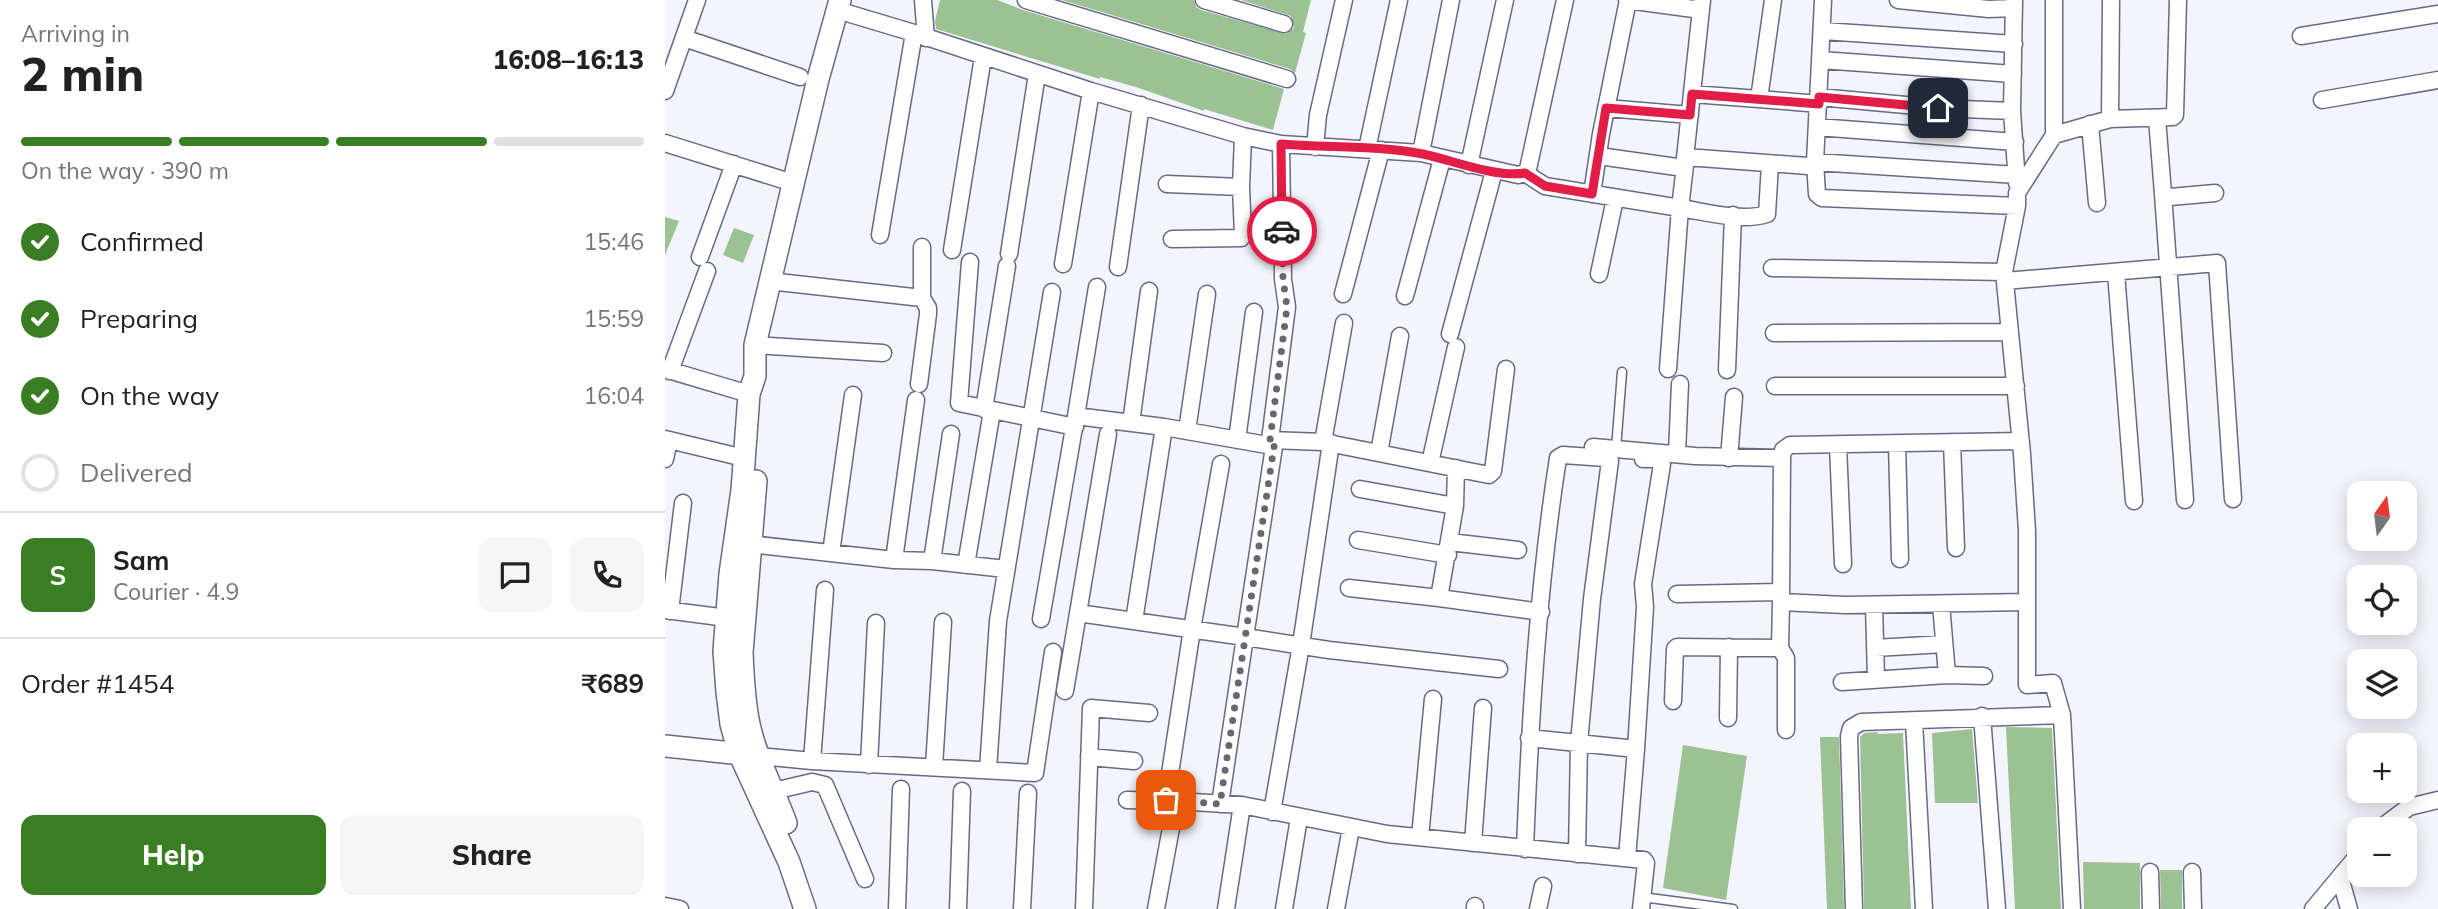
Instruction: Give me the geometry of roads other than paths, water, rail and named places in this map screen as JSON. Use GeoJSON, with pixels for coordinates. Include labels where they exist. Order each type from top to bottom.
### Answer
{"type":"FeatureCollection","features":[{"type":"Feature","properties":{"kind":"street"},"geometry":{"type":"LineString","coordinates":[[665,91],[698,0]]}},
{"type":"Feature","properties":{"kind":"street"},"geometry":{"type":"LineString","coordinates":[[880,234],[920,35],[923,0]]}},
{"type":"Feature","properties":{"kind":"street"},"geometry":{"type":"LineString","coordinates":[[1026,0],[1050,4],[1287,79]]}},
{"type":"Feature","properties":{"kind":"street"},"geometry":{"type":"LineString","coordinates":[[1203,0],[1284,24]]}},
{"type":"Feature","properties":{"kind":"street"},"geometry":{"type":"LineString","coordinates":[[1315,146],[1318,115],[1344,0]]}},
{"type":"Feature","properties":{"kind":"street"},"geometry":{"type":"LineString","coordinates":[[1343,294],[1374,150],[1399,0]]}},
{"type":"Feature","properties":{"kind":"street"},"geometry":{"type":"LineString","coordinates":[[1421,153],[1451,0]]}},
{"type":"Feature","properties":{"kind":"street"},"geometry":{"type":"LineString","coordinates":[[1469,165],[1504,0]]}},
{"type":"Feature","properties":{"kind":"street"},"geometry":{"type":"LineString","coordinates":[[1525,173],[1565,0]]}},
{"type":"Feature","properties":{"kind":"street"},"geometry":{"type":"LineString","coordinates":[[1592,194],[1627,0],[1701,5],[1684,163],[1668,369]]}},
{"type":"Feature","properties":{"kind":"street"},"geometry":{"type":"LineString","coordinates":[[1759,99],[1773,0]]}},
{"type":"Feature","properties":{"kind":"street"},"geometry":{"type":"LineString","coordinates":[[1823,0],[1819,100],[1812,164],[1817,194],[1822,198],[2017,199]]}},
{"type":"Feature","properties":{"kind":"street"},"geometry":{"type":"LineString","coordinates":[[1898,0],[1989,9],[2014,4],[2012,111],[2017,199],[2005,276],[2027,531],[2027,685],[2053,684],[2062,715],[2072,909]]}},
{"type":"Feature","properties":{"kind":"street"},"geometry":{"type":"LineString","coordinates":[[2017,199],[2054,135],[2054,0]]}},
{"type":"Feature","properties":{"kind":"street"},"geometry":{"type":"LineString","coordinates":[[2110,120],[2111,0]]}},
{"type":"Feature","properties":{"kind":"street"},"geometry":{"type":"LineString","coordinates":[[2054,135],[2110,120],[2175,115],[2178,0]]}},
{"type":"Feature","properties":{"kind":"street"},"geometry":{"type":"LineString","coordinates":[[749,755],[742,653],[744,458],[755,345],[839,5],[983,57],[1090,91],[1243,136],[1281,144],[1421,153],[1494,171],[1525,173],[1545,186],[1615,199],[1733,215],[1767,214],[1770,164]]}},
{"type":"Feature","properties":{"kind":"street"},"geometry":{"type":"LineString","coordinates":[[2301,36],[2438,14]]}},
{"type":"Feature","properties":{"kind":"street"},"geometry":{"type":"LineString","coordinates":[[1823,31],[2014,44]]}},
{"type":"Feature","properties":{"kind":"street"},"geometry":{"type":"LineString","coordinates":[[684,38],[800,77]]}},
{"type":"Feature","properties":{"kind":"street"},"geometry":{"type":"LineString","coordinates":[[952,250],[983,57]]}},
{"type":"Feature","properties":{"kind":"street"},"geometry":{"type":"LineString","coordinates":[[1821,60],[2013,74]]}},
{"type":"Feature","properties":{"kind":"street"},"geometry":{"type":"LineString","coordinates":[[966,565],[1037,74]]}},
{"type":"Feature","properties":{"kind":"street"},"geometry":{"type":"LineString","coordinates":[[2322,100],[2438,80]]}},
{"type":"Feature","properties":{"kind":"street"},"geometry":{"type":"LineString","coordinates":[[1063,264],[1090,91]]}},
{"type":"Feature","properties":{"kind":"street"},"geometry":{"type":"LineString","coordinates":[[1692,94],[2012,111]]}},
{"type":"Feature","properties":{"kind":"street"},"geometry":{"type":"LineString","coordinates":[[1118,267],[1141,105]]}},
{"type":"Feature","properties":{"kind":"street"},"geometry":{"type":"LineString","coordinates":[[1606,108],[1690,115]]}},
{"type":"Feature","properties":{"kind":"street"},"geometry":{"type":"LineString","coordinates":[[2157,118],[2185,500]]}},
{"type":"Feature","properties":{"kind":"street"},"geometry":{"type":"LineString","coordinates":[[2091,124],[2097,203]]}},
{"type":"Feature","properties":{"kind":"street"},"geometry":{"type":"LineString","coordinates":[[1817,127],[2015,142]]}},
{"type":"Feature","properties":{"kind":"street"},"geometry":{"type":"LineString","coordinates":[[1172,239],[1241,238],[1243,136]]}},
{"type":"Feature","properties":{"kind":"street"},"geometry":{"type":"LineString","coordinates":[[665,142],[793,183]]}},
{"type":"Feature","properties":{"kind":"street"},"geometry":{"type":"LineString","coordinates":[[1220,804],[1273,440],[1287,307],[1283,279],[1281,144]]}},
{"type":"Feature","properties":{"kind":"street"},"geometry":{"type":"LineString","coordinates":[[1598,156],[1684,163],[1812,164],[2017,175]]}},
{"type":"Feature","properties":{"kind":"street"},"geometry":{"type":"LineString","coordinates":[[1405,296],[1442,159]]}},
{"type":"Feature","properties":{"kind":"street"},"geometry":{"type":"LineString","coordinates":[[734,164],[668,370],[752,385],[763,395],[743,543],[727,618],[724,651],[727,692],[731,724],[767,793],[818,909]]}},
{"type":"Feature","properties":{"kind":"street"},"geometry":{"type":"LineString","coordinates":[[1430,463],[1453,341],[1494,171]]}},
{"type":"Feature","properties":{"kind":"street"},"geometry":{"type":"LineString","coordinates":[[1167,184],[1241,187]]}},
{"type":"Feature","properties":{"kind":"street"},"geometry":{"type":"LineString","coordinates":[[2163,194],[2170,197],[2215,193]]}},
{"type":"Feature","properties":{"kind":"street"},"geometry":{"type":"LineString","coordinates":[[1599,274],[1615,199]]}},
{"type":"Feature","properties":{"kind":"street"},"geometry":{"type":"LineString","coordinates":[[1727,370],[1733,215]]}},
{"type":"Feature","properties":{"kind":"street"},"geometry":{"type":"LineString","coordinates":[[894,560],[928,314],[928,308],[922,298],[922,247]]}},
{"type":"Feature","properties":{"kind":"street"},"geometry":{"type":"LineString","coordinates":[[970,262],[959,403],[1032,419],[1131,423],[1267,445],[1273,440],[1327,442],[1489,475],[1493,471],[1506,369]]}},
{"type":"Feature","properties":{"kind":"street"},"geometry":{"type":"LineString","coordinates":[[1772,268],[2005,276],[2116,273],[2167,265],[2214,262],[2218,265],[2233,499]]}},
{"type":"Feature","properties":{"kind":"street"},"geometry":{"type":"LineString","coordinates":[[2116,273],[2134,501]]}},
{"type":"Feature","properties":{"kind":"street"},"geometry":{"type":"LineString","coordinates":[[769,281],[922,298]]}},
{"type":"Feature","properties":{"kind":"street"},"geometry":{"type":"LineString","coordinates":[[1041,619],[1097,287]]}},
{"type":"Feature","properties":{"kind":"street"},"geometry":{"type":"LineString","coordinates":[[1131,423],[1149,291]]}},
{"type":"Feature","properties":{"kind":"street"},"geometry":{"type":"LineString","coordinates":[[988,770],[998,621],[1052,292]]}},
{"type":"Feature","properties":{"kind":"street"},"geometry":{"type":"LineString","coordinates":[[1187,431],[1207,294]]}},
{"type":"Feature","properties":{"kind":"street"},"geometry":{"type":"LineString","coordinates":[[1237,440],[1254,312]]}},
{"type":"Feature","properties":{"kind":"street"},"geometry":{"type":"LineString","coordinates":[[1272,812],[1301,645],[1345,323]]}},
{"type":"Feature","properties":{"kind":"street"},"geometry":{"type":"LineString","coordinates":[[1774,332],[2010,332]]}},
{"type":"Feature","properties":{"kind":"street"},"geometry":{"type":"LineString","coordinates":[[1379,453],[1400,335]]}},
{"type":"Feature","properties":{"kind":"street"},"geometry":{"type":"LineString","coordinates":[[755,345],[883,353]]}},
{"type":"Feature","properties":{"kind":"street"},"geometry":{"type":"LineString","coordinates":[[1677,453],[1680,384]]}},
{"type":"Feature","properties":{"kind":"street"},"geometry":{"type":"LineString","coordinates":[[1775,386],[2016,386]]}},
{"type":"Feature","properties":{"kind":"street"},"geometry":{"type":"LineString","coordinates":[[831,553],[853,395]]}},
{"type":"Feature","properties":{"kind":"street"},"geometry":{"type":"LineString","coordinates":[[1729,458],[1734,397]]}},
{"type":"Feature","properties":{"kind":"street"},"geometry":{"type":"LineString","coordinates":[[1134,621],[1164,427]]}},
{"type":"Feature","properties":{"kind":"street"},"geometry":{"type":"LineString","coordinates":[[932,561],[951,434]]}},
{"type":"Feature","properties":{"kind":"street"},"geometry":{"type":"LineString","coordinates":[[1065,691],[1108,435]]}},
{"type":"Feature","properties":{"kind":"street"},"geometry":{"type":"LineString","coordinates":[[665,460],[667,439],[744,458]]}},
{"type":"Feature","properties":{"kind":"street"},"geometry":{"type":"LineString","coordinates":[[1786,730],[1786,658],[1780,649],[1783,450],[1790,445],[2021,441]]}},
{"type":"Feature","properties":{"kind":"street"},"geometry":{"type":"LineString","coordinates":[[1952,442],[1956,548]]}},
{"type":"Feature","properties":{"kind":"street"},"geometry":{"type":"LineString","coordinates":[[1897,444],[1900,559]]}},
{"type":"Feature","properties":{"kind":"street"},"geometry":{"type":"LineString","coordinates":[[1571,445],[1656,459],[1663,464],[1643,584],[1645,607],[1627,858]]}},
{"type":"Feature","properties":{"kind":"street"},"geometry":{"type":"LineString","coordinates":[[1838,445],[1843,564]]}},
{"type":"Feature","properties":{"kind":"street"},"geometry":{"type":"LineString","coordinates":[[1525,849],[1529,738],[1557,458],[1563,455],[1677,453],[1729,458],[1782,458]]}},
{"type":"Feature","properties":{"kind":"street"},"geometry":{"type":"LineString","coordinates":[[1577,854],[1579,743],[1592,599],[1613,454]]}},
{"type":"Feature","properties":{"kind":"street"},"geometry":{"type":"LineString","coordinates":[[1156,909],[1192,629],[1220,464]]}},
{"type":"Feature","properties":{"kind":"street"},"geometry":{"type":"LineString","coordinates":[[1439,598],[1455,506],[1456,468]]}},
{"type":"Feature","properties":{"kind":"street"},"geometry":{"type":"LineString","coordinates":[[1360,489],[1455,506]]}},
{"type":"Feature","properties":{"kind":"street"},"geometry":{"type":"LineString","coordinates":[[683,503],[667,610],[727,618]]}},
{"type":"Feature","properties":{"kind":"street"},"geometry":{"type":"LineString","coordinates":[[1358,540],[1449,548],[1518,550]]}},
{"type":"Feature","properties":{"kind":"street"},"geometry":{"type":"LineString","coordinates":[[743,543],[1006,569]]}},
{"type":"Feature","properties":{"kind":"street"},"geometry":{"type":"LineString","coordinates":[[1349,589],[1541,612]]}},
{"type":"Feature","properties":{"kind":"street"},"geometry":{"type":"LineString","coordinates":[[812,761],[825,590]]}},
{"type":"Feature","properties":{"kind":"street"},"geometry":{"type":"LineString","coordinates":[[1677,594],[1781,597],[1874,605],[2027,602]]}},
{"type":"Feature","properties":{"kind":"street"},"geometry":{"type":"LineString","coordinates":[[1941,604],[1947,675]]}},
{"type":"Feature","properties":{"kind":"street"},"geometry":{"type":"LineString","coordinates":[[1874,605],[1876,678]]}},
{"type":"Feature","properties":{"kind":"street"},"geometry":{"type":"LineString","coordinates":[[1078,613],[1301,645],[1499,669]]}},
{"type":"Feature","properties":{"kind":"street"},"geometry":{"type":"LineString","coordinates":[[934,767],[943,622]]}},
{"type":"Feature","properties":{"kind":"street"},"geometry":{"type":"LineString","coordinates":[[869,765],[876,624]]}},
{"type":"Feature","properties":{"kind":"street"},"geometry":{"type":"LineString","coordinates":[[1875,648],[1944,644]]}},
{"type":"Feature","properties":{"kind":"street"},"geometry":{"type":"LineString","coordinates":[[1673,701],[1677,647],[1780,649]]}},
{"type":"Feature","properties":{"kind":"street"},"geometry":{"type":"LineString","coordinates":[[1728,648],[1728,718]]}},
{"type":"Feature","properties":{"kind":"street"},"geometry":{"type":"LineString","coordinates":[[665,746],[812,761],[1032,774],[1036,772],[1053,652]]}},
{"type":"Feature","properties":{"kind":"street"},"geometry":{"type":"LineString","coordinates":[[1842,681],[1947,675],[1984,676]]}},
{"type":"Feature","properties":{"kind":"street"},"geometry":{"type":"LineString","coordinates":[[1420,837],[1433,699]]}},
{"type":"Feature","properties":{"kind":"street"},"geometry":{"type":"LineString","coordinates":[[1084,909],[1091,708],[1149,713]]}},
{"type":"Feature","properties":{"kind":"street"},"geometry":{"type":"LineString","coordinates":[[1473,843],[1483,708]]}},
{"type":"Feature","properties":{"kind":"street"},"geometry":{"type":"LineString","coordinates":[[1854,909],[1850,729],[1861,722],[2062,715]]}},
{"type":"Feature","properties":{"kind":"street"},"geometry":{"type":"LineString","coordinates":[[1982,716],[1997,909]]}},
{"type":"Feature","properties":{"kind":"street"},"geometry":{"type":"LineString","coordinates":[[1914,721],[1924,909]]}},
{"type":"Feature","properties":{"kind":"street"},"geometry":{"type":"LineString","coordinates":[[1529,738],[1636,749]]}},
{"type":"Feature","properties":{"kind":"street"},"geometry":{"type":"LineString","coordinates":[[1089,757],[1134,761]]}},
{"type":"Feature","properties":{"kind":"street"},"geometry":{"type":"LineString","coordinates":[[767,793],[812,782],[825,785],[865,879]]}},
{"type":"Feature","properties":{"kind":"street"},"geometry":{"type":"LineString","coordinates":[[897,909],[901,789]]}},
{"type":"Feature","properties":{"kind":"street"},"geometry":{"type":"LineString","coordinates":[[958,909],[961,791]]}},
{"type":"Feature","properties":{"kind":"street"},"geometry":{"type":"LineString","coordinates":[[767,793],[806,909]]}},
{"type":"Feature","properties":{"kind":"street"},"geometry":{"type":"LineString","coordinates":[[1022,909],[1028,793]]}},
{"type":"Feature","properties":{"kind":"street"},"geometry":{"type":"LineString","coordinates":[[1127,800],[1242,805],[1351,828],[1646,861],[1641,903]]}},
{"type":"Feature","properties":{"kind":"street"},"geometry":{"type":"LineString","coordinates":[[2396,817],[2409,807],[2438,800]]}},
{"type":"Feature","properties":{"kind":"street"},"geometry":{"type":"LineString","coordinates":[[1226,909],[1242,805]]}},
{"type":"Feature","properties":{"kind":"street"},"geometry":{"type":"LineString","coordinates":[[1284,909],[1299,818]]}},
{"type":"Feature","properties":{"kind":"street"},"geometry":{"type":"LineString","coordinates":[[1336,909],[1351,828]]}},
{"type":"Feature","properties":{"kind":"street"},"geometry":{"type":"LineString","coordinates":[[2313,909],[2347,868]]}},
{"type":"Feature","properties":{"kind":"street"},"geometry":{"type":"LineString","coordinates":[[2150,872],[2151,909]]}},
{"type":"Feature","properties":{"kind":"street"},"geometry":{"type":"LineString","coordinates":[[2192,872],[2193,909]]}},
{"type":"Feature","properties":{"kind":"street"},"geometry":{"type":"LineString","coordinates":[[2340,877],[2349,909]]}},
{"type":"Feature","properties":{"kind":"street"},"geometry":{"type":"LineString","coordinates":[[1538,909],[1543,886]]}},
{"type":"Feature","properties":{"kind":"street"},"geometry":{"type":"LineString","coordinates":[[665,906],[680,909]]}},
{"type":"Feature","properties":{"kind":"lane"},"geometry":{"type":"LineString","coordinates":[[1613,454],[1622,372]]}},
{"type":"Feature","properties":{"kind":"lane"},"geometry":{"type":"LineString","coordinates":[[1641,903],[1733,909]]}}]}
